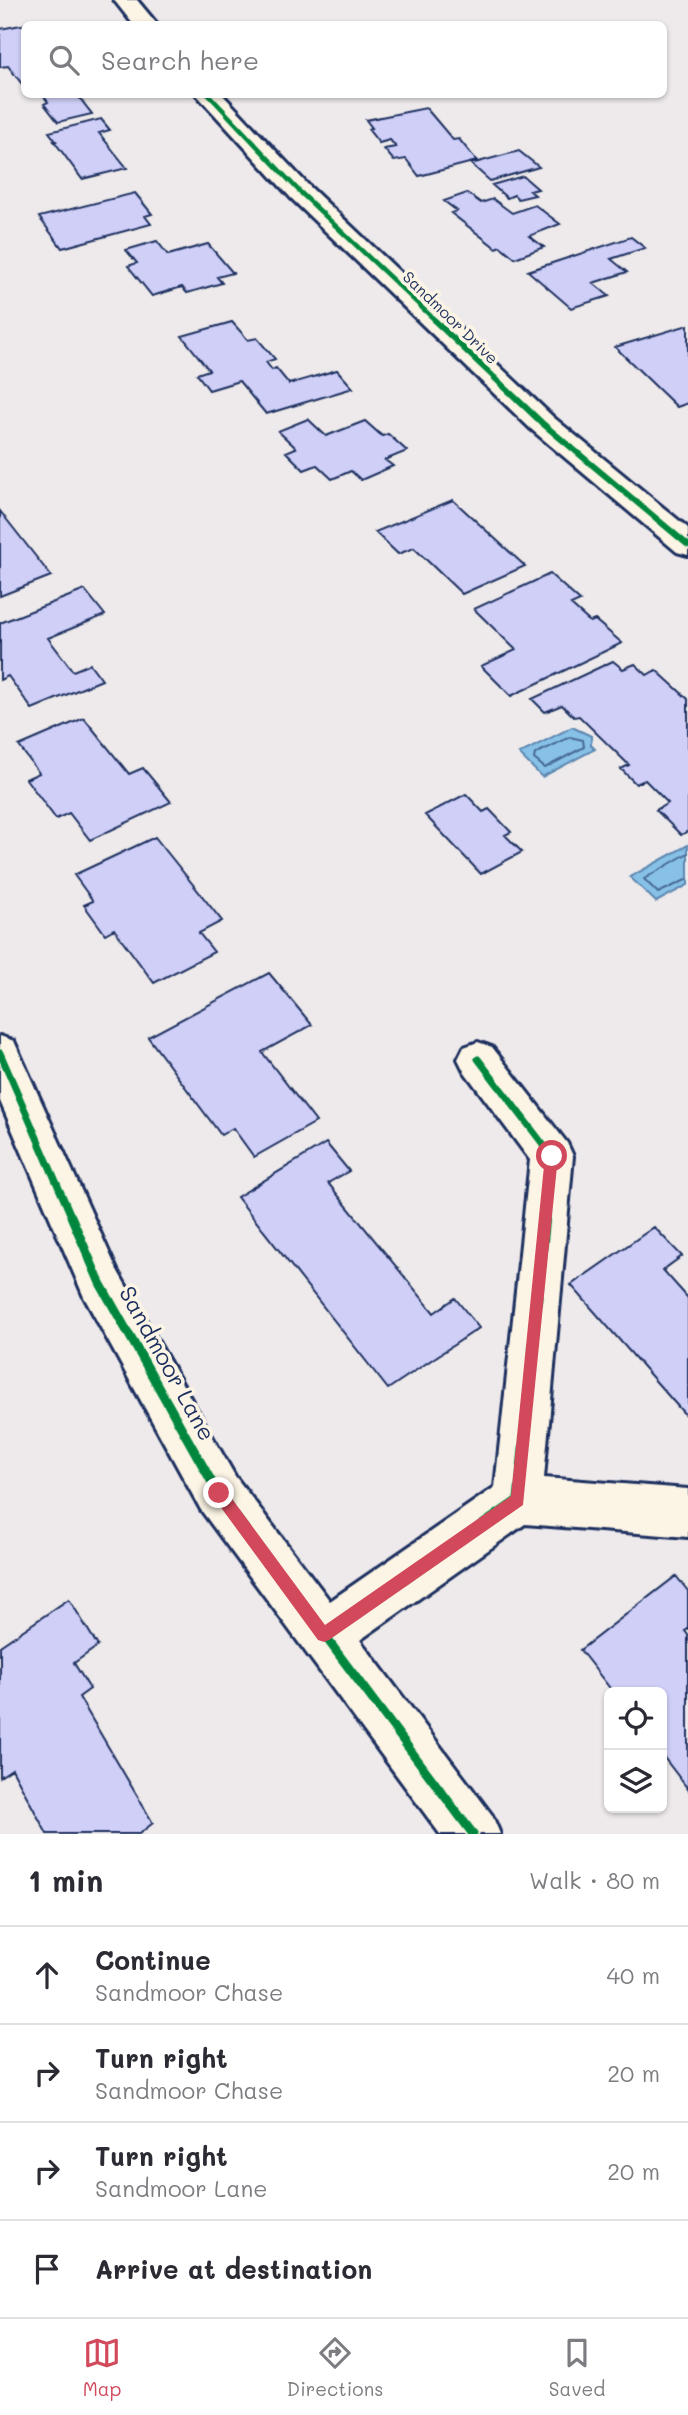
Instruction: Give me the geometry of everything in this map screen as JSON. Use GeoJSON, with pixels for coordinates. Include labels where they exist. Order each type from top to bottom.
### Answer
{"type":"FeatureCollection","features":[{"type":"Feature","properties":{"kind":"street"},"geometry":{"type":"LineString","coordinates":[[125,0],[142,21]]}},
{"type":"Feature","properties":{"kind":"street","name":"Sandmoor Drive"},"geometry":{"type":"LineString","coordinates":[[212,98],[300,192],[542,423],[688,545]]}},
{"type":"Feature","properties":{"kind":"street","name":"Sandmoor Lane"},"geometry":{"type":"LineString","coordinates":[[0,1053],[15,1122],[100,1283],[219,1493],[473,1834]]}},
{"type":"Feature","properties":{"kind":"street"},"geometry":{"type":"LineString","coordinates":[[478,1059],[552,1156],[518,1500]]}},
{"type":"Feature","properties":{"kind":"street"},"geometry":{"type":"LineString","coordinates":[[324,1635],[518,1500],[688,1513]]}},
{"type":"Feature","properties":{"kind":"water"},"geometry":{"type":"Polygon","coordinates":[[[572,727],[591,736],[591,745],[595,749],[542,777],[519,754],[572,727]]]}},
{"type":"Feature","properties":{"kind":"water"},"geometry":{"type":"Polygon","coordinates":[[[688,845],[688,885],[656,902],[630,877],[688,845]]]}},
{"type":"Feature","properties":{"kind":"building"},"geometry":{"type":"Polygon","coordinates":[[[21,25],[21,83],[8,66],[0,67],[0,29],[21,25]]]}},
{"type":"Feature","properties":{"kind":"building"},"geometry":{"type":"Polygon","coordinates":[[[45,98],[80,98],[92,114],[58,122],[44,104],[48,102],[45,98]]]}},
{"type":"Feature","properties":{"kind":"building"},"geometry":{"type":"Polygon","coordinates":[[[426,108],[453,140],[459,139],[477,161],[419,176],[406,159],[394,161],[384,149],[396,147],[390,140],[379,143],[368,129],[372,128],[366,120],[426,108]]]}},
{"type":"Feature","properties":{"kind":"building"},"geometry":{"type":"Polygon","coordinates":[[[101,119],[110,130],[99,133],[127,168],[82,179],[49,132],[101,119]]]}},
{"type":"Feature","properties":{"kind":"building"},"geometry":{"type":"Polygon","coordinates":[[[519,151],[539,167],[490,181],[471,164],[519,151]]]}},
{"type":"Feature","properties":{"kind":"building"},"geometry":{"type":"Polygon","coordinates":[[[523,176],[538,189],[530,191],[535,195],[518,199],[514,195],[507,198],[492,185],[523,176]]]}},
{"type":"Feature","properties":{"kind":"building"},"geometry":{"type":"Polygon","coordinates":[[[135,193],[152,214],[145,216],[151,224],[62,248],[39,217],[135,193]]]}},
{"type":"Feature","properties":{"kind":"building"},"geometry":{"type":"Polygon","coordinates":[[[467,193],[481,203],[493,199],[512,213],[535,205],[560,224],[529,236],[544,247],[515,258],[500,246],[496,248],[451,213],[457,211],[444,201],[467,193]]]}},
{"type":"Feature","properties":{"kind":"building"},"geometry":{"type":"Polygon","coordinates":[[[631,237],[645,248],[611,259],[627,272],[593,283],[609,296],[571,308],[528,271],[631,237]]]}},
{"type":"Feature","properties":{"kind":"building"},"geometry":{"type":"Polygon","coordinates":[[[157,241],[168,255],[208,244],[233,273],[217,277],[222,283],[187,293],[182,287],[152,296],[128,266],[137,263],[126,250],[157,241]]]}},
{"type":"Feature","properties":{"kind":"building"},"geometry":{"type":"Polygon","coordinates":[[[232,322],[248,340],[257,338],[275,359],[266,362],[272,370],[276,368],[289,384],[337,370],[353,388],[266,414],[239,381],[209,390],[197,374],[209,370],[182,336],[232,322]]]}},
{"type":"Feature","properties":{"kind":"building"},"geometry":{"type":"Polygon","coordinates":[[[688,325],[688,403],[677,407],[615,347],[688,325]]]}},
{"type":"Feature","properties":{"kind":"building"},"geometry":{"type":"Polygon","coordinates":[[[308,419],[326,436],[365,421],[382,436],[388,434],[407,451],[385,460],[393,466],[361,480],[351,471],[332,479],[317,465],[304,470],[286,452],[296,448],[278,431],[308,419]]]}},
{"type":"Feature","properties":{"kind":"building"},"geometry":{"type":"Polygon","coordinates":[[[453,500],[525,566],[462,594],[414,548],[398,554],[375,532],[453,500]]]}},
{"type":"Feature","properties":{"kind":"building"},"geometry":{"type":"Polygon","coordinates":[[[0,511],[51,576],[0,596],[0,511]]]}},
{"type":"Feature","properties":{"kind":"building"},"geometry":{"type":"Polygon","coordinates":[[[550,574],[580,601],[571,605],[590,622],[595,620],[622,643],[511,696],[481,666],[516,650],[474,609],[550,574]]]}},
{"type":"Feature","properties":{"kind":"building"},"geometry":{"type":"Polygon","coordinates":[[[85,590],[105,615],[48,638],[73,671],[90,664],[102,680],[32,709],[8,676],[0,680],[0,623],[85,590]]]}},
{"type":"Feature","properties":{"kind":"building"},"geometry":{"type":"Polygon","coordinates":[[[613,661],[623,669],[635,664],[647,675],[656,670],[688,699],[688,831],[681,835],[656,810],[668,803],[645,780],[636,784],[621,769],[629,765],[579,716],[574,717],[562,705],[545,712],[532,699],[613,661]]]}},
{"type":"Feature","properties":{"kind":"building"},"geometry":{"type":"Polygon","coordinates":[[[84,718],[129,774],[143,768],[171,802],[90,840],[69,813],[56,819],[26,779],[39,773],[19,746],[84,718]]]}},
{"type":"Feature","properties":{"kind":"building"},"geometry":{"type":"Polygon","coordinates":[[[466,794],[483,812],[489,809],[511,832],[505,835],[522,852],[481,874],[425,815],[466,794]]]}},
{"type":"Feature","properties":{"kind":"building"},"geometry":{"type":"Polygon","coordinates":[[[155,837],[222,921],[199,933],[214,952],[154,983],[114,929],[105,934],[84,905],[93,901],[74,875],[155,837]]]}},
{"type":"Feature","properties":{"kind":"building"},"geometry":{"type":"Polygon","coordinates":[[[269,973],[312,1025],[262,1052],[316,1122],[254,1157],[233,1128],[221,1135],[148,1037],[269,973]]]}},
{"type":"Feature","properties":{"kind":"building"},"geometry":{"type":"Polygon","coordinates":[[[326,1143],[349,1171],[328,1183],[434,1313],[455,1298],[479,1328],[388,1389],[237,1197],[326,1143]]]}},
{"type":"Feature","properties":{"kind":"building"},"geometry":{"type":"Polygon","coordinates":[[[654,1227],[682,1256],[663,1270],[688,1298],[688,1418],[571,1285],[654,1227]]]}},
{"type":"Feature","properties":{"kind":"building"},"geometry":{"type":"Polygon","coordinates":[[[676,1576],[688,1591],[688,1629],[685,1631],[688,1635],[688,1789],[667,1762],[667,1687],[609,1687],[580,1650],[676,1576]]]}},
{"type":"Feature","properties":{"kind":"building"},"geometry":{"type":"Polygon","coordinates":[[[69,1599],[98,1646],[74,1663],[90,1689],[79,1697],[153,1823],[139,1834],[47,1834],[12,1769],[0,1777],[0,1646],[69,1599]]]}},
{"type":"Feature","properties":{"kind":"cycle path"},"geometry":{"type":"LineString","coordinates":[[212,98],[300,192],[542,423],[688,545]]}},
{"type":"Feature","properties":{"kind":"cycle path"},"geometry":{"type":"LineString","coordinates":[[0,1053],[100,1283],[218,1493],[473,1834]]}},
{"type":"Feature","properties":{"kind":"cycle path"},"geometry":{"type":"LineString","coordinates":[[324,1635],[518,1500],[552,1156],[478,1059]]}},
{"type":"Feature","properties":{"kind":"route"},"geometry":{"type":"LineString","coordinates":[[219,1493],[324,1635],[518,1500],[552,1156]]}}]}
